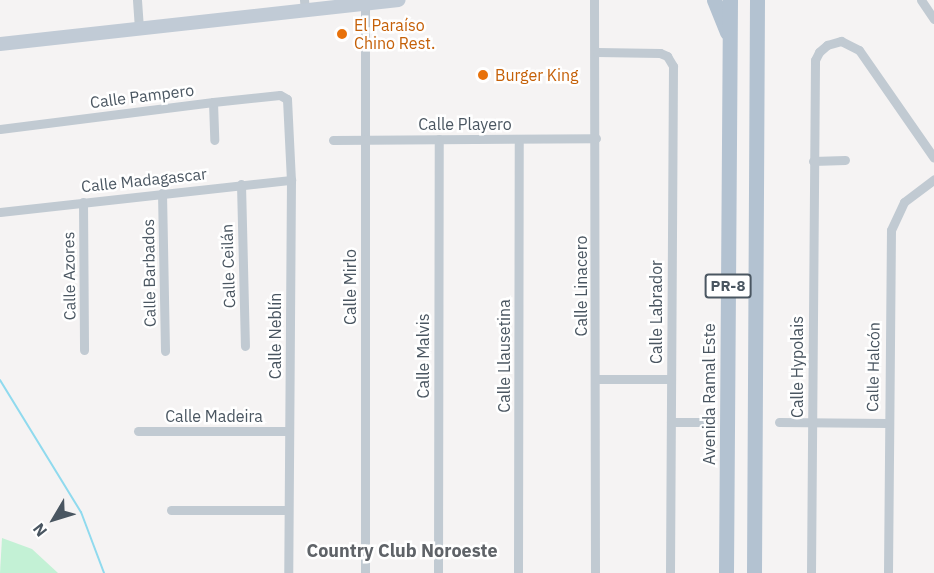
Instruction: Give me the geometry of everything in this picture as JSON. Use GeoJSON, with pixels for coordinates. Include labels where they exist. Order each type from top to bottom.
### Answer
{"type":"FeatureCollection","features":[{"type":"Feature","properties":{"kind":"main road"},"geometry":{"type":"LineString","coordinates":[[714,0],[729,37]]}},
{"type":"Feature","properties":{"kind":"main road","name":"Avenida Ramal Este"},"geometry":{"type":"LineString","coordinates":[[726,573],[730,0]]}},
{"type":"Feature","properties":{"kind":"main road","name":"PR-8"},"geometry":{"type":"LineString","coordinates":[[754,573],[757,0]]}},
{"type":"Feature","properties":{"kind":"main road"},"geometry":{"type":"LineString","coordinates":[[756,45],[765,0]]}},
{"type":"Feature","properties":{"kind":"street"},"geometry":{"type":"LineString","coordinates":[[137,0],[139,24]]}},
{"type":"Feature","properties":{"kind":"street"},"geometry":{"type":"LineString","coordinates":[[305,4],[319,0]]}},
{"type":"Feature","properties":{"kind":"street"},"geometry":{"type":"LineString","coordinates":[[0,44],[305,4],[399,0]]}},
{"type":"Feature","properties":{"kind":"street","name":"Calle Linacero"},"geometry":{"type":"LineString","coordinates":[[594,0],[597,52],[595,573]]}},
{"type":"Feature","properties":{"kind":"street"},"geometry":{"type":"LineString","coordinates":[[921,0],[934,19]]}},
{"type":"Feature","properties":{"kind":"street","name":"Calle Mirlo"},"geometry":{"type":"LineString","coordinates":[[365,2],[365,573]]}},
{"type":"Feature","properties":{"kind":"street"},"geometry":{"type":"LineString","coordinates":[[0,35],[139,24]]}},
{"type":"Feature","properties":{"kind":"street","name":"Calle Hypolais"},"geometry":{"type":"LineString","coordinates":[[811,573],[815,60],[827,45],[839,42],[859,50],[934,158]]}},
{"type":"Feature","properties":{"kind":"street","name":"Calle Labrador"},"geometry":{"type":"LineString","coordinates":[[597,52],[664,54],[673,66],[670,573]]}},
{"type":"Feature","properties":{"kind":"street","name":"Calle Pampero"},"geometry":{"type":"LineString","coordinates":[[0,129],[213,102],[280,95],[287,99]]}},
{"type":"Feature","properties":{"kind":"street","name":"Calle Neblín"},"geometry":{"type":"LineString","coordinates":[[287,99],[291,180],[288,573]]}},
{"type":"Feature","properties":{"kind":"street"},"geometry":{"type":"LineString","coordinates":[[213,102],[214,140]]}},
{"type":"Feature","properties":{"kind":"street","name":"Calle Playero"},"geometry":{"type":"LineString","coordinates":[[333,140],[596,138]]}},
{"type":"Feature","properties":{"kind":"street","name":"Calle Malvis"},"geometry":{"type":"LineString","coordinates":[[438,139],[438,573]]}},
{"type":"Feature","properties":{"kind":"street","name":"Calle Llausetina"},"geometry":{"type":"LineString","coordinates":[[518,573],[519,139]]}},
{"type":"Feature","properties":{"kind":"street"},"geometry":{"type":"LineString","coordinates":[[813,161],[845,160]]}},
{"type":"Feature","properties":{"kind":"street","name":"Calle Halcón"},"geometry":{"type":"LineString","coordinates":[[888,573],[886,423],[891,230],[904,202],[934,179]]}},
{"type":"Feature","properties":{"kind":"street","name":"Calle Madagascar"},"geometry":{"type":"LineString","coordinates":[[0,212],[291,180]]}},
{"type":"Feature","properties":{"kind":"street","name":"Calle Ceilán"},"geometry":{"type":"LineString","coordinates":[[241,184],[245,346]]}},
{"type":"Feature","properties":{"kind":"street","name":"Calle Barbados"},"geometry":{"type":"LineString","coordinates":[[162,193],[165,351]]}},
{"type":"Feature","properties":{"kind":"street","name":"Calle Azores"},"geometry":{"type":"LineString","coordinates":[[83,202],[84,351]]}},
{"type":"Feature","properties":{"kind":"street"},"geometry":{"type":"LineString","coordinates":[[596,379],[671,379]]}},
{"type":"Feature","properties":{"kind":"street"},"geometry":{"type":"LineString","coordinates":[[671,422],[704,422]]}},
{"type":"Feature","properties":{"kind":"street"},"geometry":{"type":"LineString","coordinates":[[779,422],[886,423]]}},
{"type":"Feature","properties":{"kind":"street","name":"Calle Madeira"},"geometry":{"type":"LineString","coordinates":[[138,431],[289,430]]}},
{"type":"Feature","properties":{"kind":"street"},"geometry":{"type":"LineString","coordinates":[[171,510],[288,510]]}},
{"type":"Feature","properties":{"kind":"green space"},"geometry":{"type":"Polygon","coordinates":[[[2,538],[32,549],[58,573],[0,573],[2,538]]]}},
{"type":"Feature","properties":{"kind":"waterway"},"geometry":{"type":"LineString","coordinates":[[0,380],[81,512],[104,573]]}},
{"type":"Feature","properties":{"kind":"place","name":"El Paraíso Chino Rest."},"geometry":{"type":"Point","coordinates":[342,34]}},
{"type":"Feature","properties":{"kind":"place","name":"Burger King"},"geometry":{"type":"Point","coordinates":[483,75]}},
{"type":"Feature","properties":{"kind":"district","name":"Country Club Noroeste"},"geometry":{"type":"Point","coordinates":[402,551]}}]}
